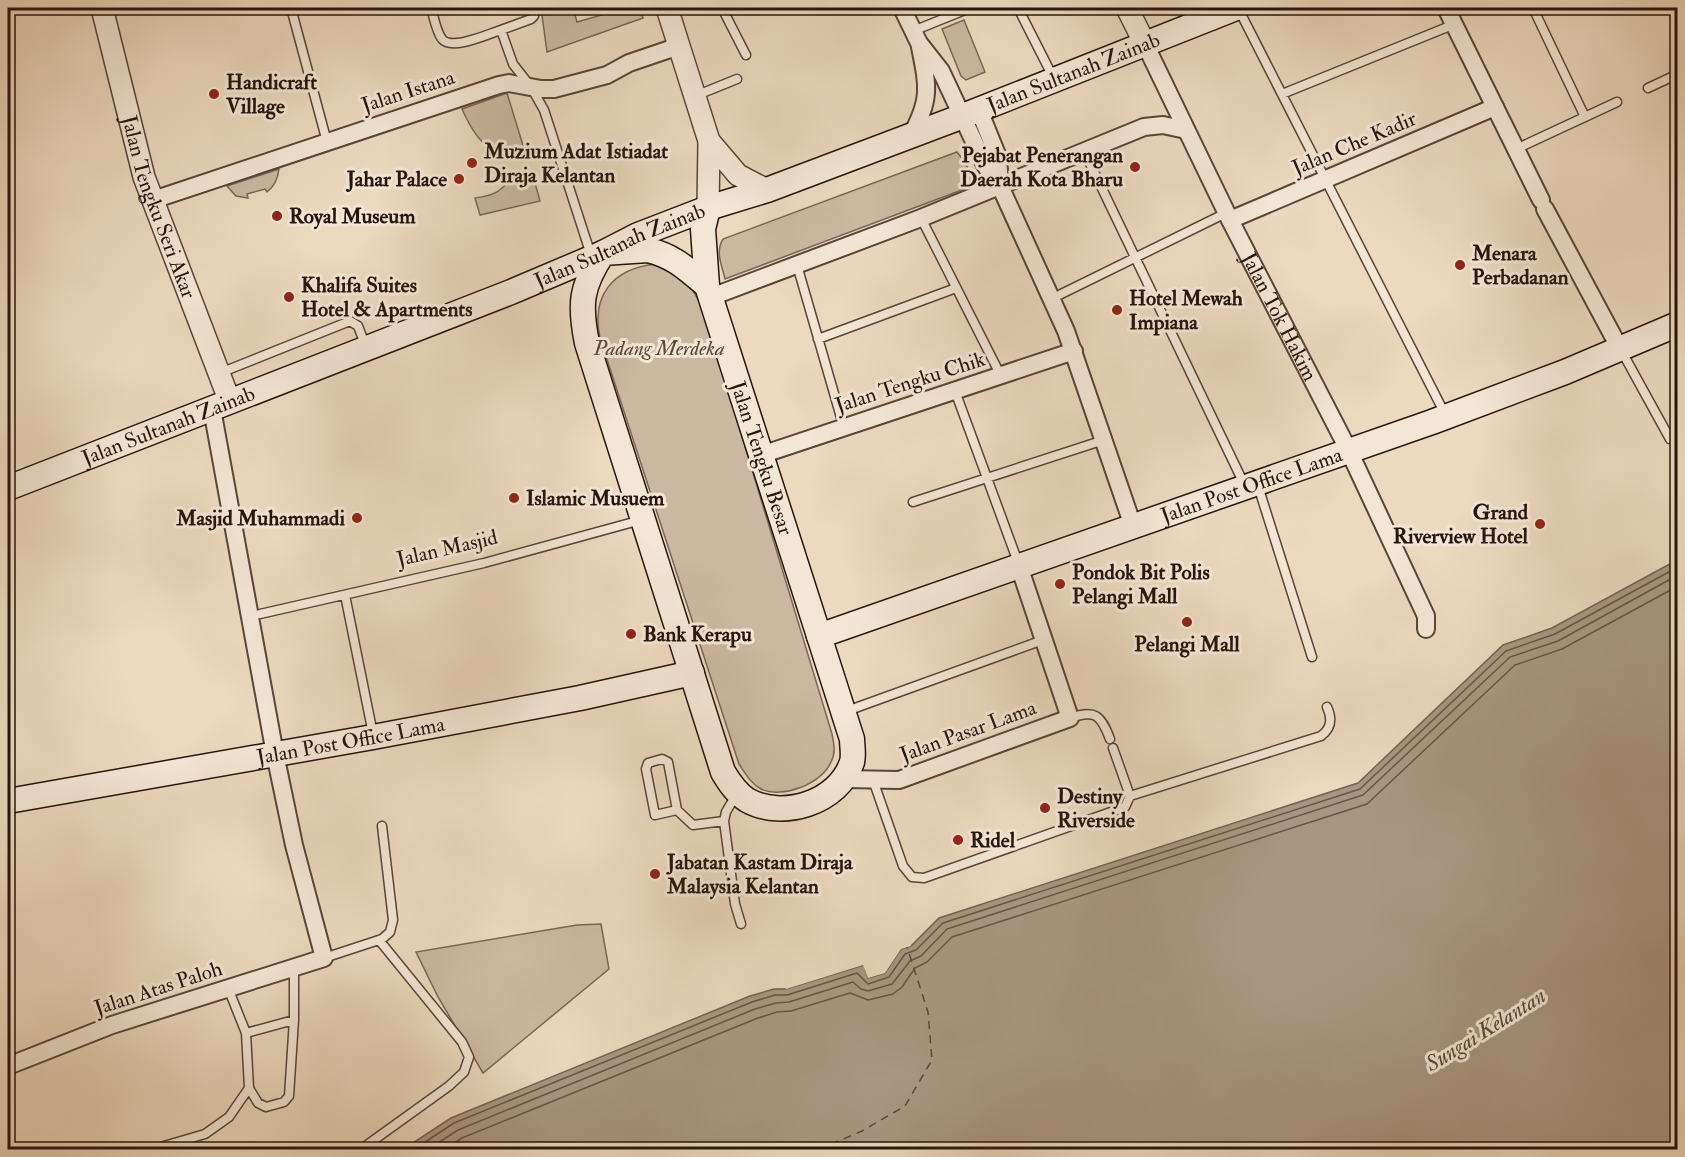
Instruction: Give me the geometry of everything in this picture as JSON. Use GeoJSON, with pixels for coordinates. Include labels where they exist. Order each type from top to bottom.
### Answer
{"type":"FeatureCollection","features":[{"type":"Feature","properties":{"kind":"main road","name":"Jalan Sultanah Zainab"},"geometry":{"type":"LineString","coordinates":[[8,488],[511,292],[638,235],[911,136],[1237,8]]}},
{"type":"Feature","properties":{"kind":"main road","name":"Jalan Tengku Besar"},"geometry":{"type":"LineString","coordinates":[[708,208],[703,229],[709,291],[852,739],[853,760],[845,778]]}},
{"type":"Feature","properties":{"kind":"main road"},"geometry":{"type":"LineString","coordinates":[[709,291],[677,261],[664,254],[648,250],[597,255],[584,290],[583,322],[587,343],[723,772],[731,786],[745,799],[760,806],[796,807],[811,803],[828,793],[845,778]]}},
{"type":"Feature","properties":{"kind":"main road","name":"Jalan Post Office Lama"},"geometry":{"type":"LineString","coordinates":[[819,636],[1447,416],[1565,372],[1677,324]]}},
{"type":"Feature","properties":{"kind":"main road","name":"Jalan Post Office Lama"},"geometry":{"type":"LineString","coordinates":[[8,801],[373,737],[692,674]]}},
{"type":"Feature","properties":{"kind":"street","name":"Jalan Tengku Seri Akar"},"geometry":{"type":"LineString","coordinates":[[102,8],[140,163],[219,374],[221,405]]}},
{"type":"Feature","properties":{"kind":"street"},"geometry":{"type":"LineString","coordinates":[[667,8],[709,141],[708,208]]}},
{"type":"Feature","properties":{"kind":"street"},"geometry":{"type":"LineString","coordinates":[[902,8],[916,37],[971,113],[984,165],[1000,186],[1074,351],[1133,526]]}},
{"type":"Feature","properties":{"kind":"street","name":"Jalan Tok Hakim"},"geometry":{"type":"LineString","coordinates":[[1127,8],[1228,217],[1349,451],[1426,616],[1426,629]]}},
{"type":"Feature","properties":{"kind":"street"},"geometry":{"type":"LineString","coordinates":[[1446,8],[1543,204],[1620,349]]}},
{"type":"Feature","properties":{"kind":"street"},"geometry":{"type":"LineString","coordinates":[[911,136],[921,117],[927,94],[927,81],[916,37]]}},
{"type":"Feature","properties":{"kind":"street","name":"Jalan Istana"},"geometry":{"type":"LineString","coordinates":[[153,200],[504,83],[554,89],[607,75],[629,63],[679,46]]}},
{"type":"Feature","properties":{"kind":"street","name":"Jalan Che Kadir"},"geometry":{"type":"LineString","coordinates":[[1228,217],[1326,179],[1496,107]]}},
{"type":"Feature","properties":{"kind":"street"},"geometry":{"type":"LineString","coordinates":[[709,291],[797,265],[921,218],[1144,127],[1154,124],[1186,130]]}},
{"type":"Feature","properties":{"kind":"street"},"geometry":{"type":"LineString","coordinates":[[709,141],[738,175],[767,190]]}},
{"type":"Feature","properties":{"kind":"street","name":"Jalan Tengku Chik"},"geometry":{"type":"LineString","coordinates":[[761,455],[1074,351]]}},
{"type":"Feature","properties":{"kind":"street"},"geometry":{"type":"LineString","coordinates":[[221,405],[275,754],[294,845],[324,958]]}},
{"type":"Feature","properties":{"kind":"street"},"geometry":{"type":"LineString","coordinates":[[1019,566],[1070,718]]}},
{"type":"Feature","properties":{"kind":"street","name":"Jalan Pasar Lama"},"geometry":{"type":"LineString","coordinates":[[845,778],[899,780],[1070,718]]}},
{"type":"Feature","properties":{"kind":"street","name":"Jalan Atas Paloh"},"geometry":{"type":"LineString","coordinates":[[8,1066],[112,1025],[324,958]]}},
{"type":"Feature","properties":{"kind":"lane"},"geometry":{"type":"LineString","coordinates":[[291,8],[327,142]]}},
{"type":"Feature","properties":{"kind":"lane"},"geometry":{"type":"LineString","coordinates":[[431,8],[440,36],[446,43],[454,45],[531,19],[534,16],[533,8]]}},
{"type":"Feature","properties":{"kind":"lane"},"geometry":{"type":"LineString","coordinates":[[722,8],[746,55]]}},
{"type":"Feature","properties":{"kind":"lane"},"geometry":{"type":"LineString","coordinates":[[916,37],[970,8]]}},
{"type":"Feature","properties":{"kind":"lane"},"geometry":{"type":"LineString","coordinates":[[1018,8],[1055,80]]}},
{"type":"Feature","properties":{"kind":"lane"},"geometry":{"type":"LineString","coordinates":[[1237,8],[1447,416]]}},
{"type":"Feature","properties":{"kind":"lane"},"geometry":{"type":"LineString","coordinates":[[1533,8],[1585,117]]}},
{"type":"Feature","properties":{"kind":"lane"},"geometry":{"type":"LineString","coordinates":[[1672,8],[1677,27]]}},
{"type":"Feature","properties":{"kind":"lane"},"geometry":{"type":"LineString","coordinates":[[1282,94],[1455,24]]}},
{"type":"Feature","properties":{"kind":"lane"},"geometry":{"type":"LineString","coordinates":[[501,30],[513,64],[531,87],[544,110],[597,255]]}},
{"type":"Feature","properties":{"kind":"lane"},"geometry":{"type":"LineString","coordinates":[[1648,88],[1677,74]]}},
{"type":"Feature","properties":{"kind":"lane"},"geometry":{"type":"LineString","coordinates":[[695,97],[737,79]]}},
{"type":"Feature","properties":{"kind":"lane"},"geometry":{"type":"LineString","coordinates":[[1516,149],[1617,102]]}},
{"type":"Feature","properties":{"kind":"lane"},"geometry":{"type":"LineString","coordinates":[[1084,152],[1135,258],[1251,485],[1312,657]]}},
{"type":"Feature","properties":{"kind":"lane"},"geometry":{"type":"LineString","coordinates":[[1051,298],[1228,217]]}},
{"type":"Feature","properties":{"kind":"lane"},"geometry":{"type":"LineString","coordinates":[[921,218],[1000,376]]}},
{"type":"Feature","properties":{"kind":"lane"},"geometry":{"type":"LineString","coordinates":[[797,265],[844,428]]}},
{"type":"Feature","properties":{"kind":"lane"},"geometry":{"type":"LineString","coordinates":[[818,339],[956,288]]}},
{"type":"Feature","properties":{"kind":"lane"},"geometry":{"type":"LineString","coordinates":[[219,374],[351,321],[358,326],[367,348]]}},
{"type":"Feature","properties":{"kind":"lane"},"geometry":{"type":"LineString","coordinates":[[1620,349],[1670,439]]}},
{"type":"Feature","properties":{"kind":"lane"},"geometry":{"type":"LineString","coordinates":[[955,391],[1019,566]]}},
{"type":"Feature","properties":{"kind":"lane"},"geometry":{"type":"LineString","coordinates":[[913,502],[1104,440]]}},
{"type":"Feature","properties":{"kind":"lane","name":"Jalan Masjid"},"geometry":{"type":"LineString","coordinates":[[260,614],[484,563],[643,520]]}},
{"type":"Feature","properties":{"kind":"lane"},"geometry":{"type":"LineString","coordinates":[[345,595],[373,737]]}},
{"type":"Feature","properties":{"kind":"lane"},"geometry":{"type":"LineString","coordinates":[[843,712],[1043,640]]}},
{"type":"Feature","properties":{"kind":"lane"},"geometry":{"type":"LineString","coordinates":[[873,780],[903,866],[907,872],[918,878],[1123,808],[1130,796],[1321,736],[1329,729],[1331,721],[1328,707]]}},
{"type":"Feature","properties":{"kind":"lane"},"geometry":{"type":"LineString","coordinates":[[1070,718],[1085,713],[1104,722],[1130,796]]}},
{"type":"Feature","properties":{"kind":"lane"},"geometry":{"type":"LineString","coordinates":[[677,810],[655,814],[646,769],[648,763],[662,759],[668,762],[677,810],[693,825],[724,821]]}},
{"type":"Feature","properties":{"kind":"lane"},"geometry":{"type":"LineString","coordinates":[[738,792],[726,812],[724,821],[735,904],[741,924]]}},
{"type":"Feature","properties":{"kind":"lane"},"geometry":{"type":"LineString","coordinates":[[324,958],[379,940],[390,932],[393,920],[382,826]]}},
{"type":"Feature","properties":{"kind":"lane"},"geometry":{"type":"LineString","coordinates":[[360,1149],[449,1086],[464,1072],[469,1057],[462,1042],[379,940]]}},
{"type":"Feature","properties":{"kind":"lane"},"geometry":{"type":"LineString","coordinates":[[228,988],[246,1033],[249,1088],[258,1103],[266,1107],[284,1102],[290,1091],[294,969]]}},
{"type":"Feature","properties":{"kind":"lane"},"geometry":{"type":"LineString","coordinates":[[246,1033],[294,1020]]}},
{"type":"Feature","properties":{"kind":"lane"},"geometry":{"type":"LineString","coordinates":[[150,1149],[205,1134],[229,1117],[249,1088]]}},
{"type":"Feature","properties":{"kind":"green space"},"geometry":{"type":"Polygon","coordinates":[[[541,8],[573,8],[577,22],[605,14],[604,8],[640,8],[643,18],[547,52],[541,8]]]}},
{"type":"Feature","properties":{"kind":"green space"},"geometry":{"type":"Polygon","coordinates":[[[964,20],[985,72],[966,80],[961,76],[942,29],[964,20]]]}},
{"type":"Feature","properties":{"kind":"green space"},"geometry":{"type":"Polygon","coordinates":[[[507,93],[525,152],[502,153],[485,145],[472,129],[462,109],[507,93]]]}},
{"type":"Feature","properties":{"kind":"green space"},"geometry":{"type":"Polygon","coordinates":[[[957,152],[970,174],[972,183],[967,188],[725,279],[719,254],[723,239],[957,152]]]}},
{"type":"Feature","properties":{"kind":"green space"},"geometry":{"type":"Polygon","coordinates":[[[279,169],[276,182],[267,192],[265,189],[247,194],[248,198],[236,196],[227,186],[279,169]]]}},
{"type":"Feature","properties":{"kind":"green space"},"geometry":{"type":"Polygon","coordinates":[[[514,176],[516,181],[533,176],[540,201],[480,215],[475,198],[498,192],[514,176]]]}},
{"type":"Feature","properties":{"kind":"green space","name":"Padang Merdeka"},"geometry":{"type":"Polygon","coordinates":[[[655,264],[680,275],[691,287],[704,311],[832,734],[834,755],[826,770],[810,783],[790,791],[770,792],[757,787],[739,764],[600,338],[599,309],[608,287],[627,272],[655,264]]]}},
{"type":"Feature","properties":{"kind":"green space"},"geometry":{"type":"Polygon","coordinates":[[[601,924],[609,969],[483,1073],[438,997],[416,952],[577,925],[601,924]]]}},
{"type":"Feature","properties":{"kind":"water","name":"Sungai Kelantan"},"geometry":{"type":"Polygon","coordinates":[[[1677,560],[1677,1149],[402,1150],[451,1118],[750,996],[774,989],[786,989],[864,965],[868,978],[885,973],[901,949],[911,946],[939,918],[1358,783],[1503,645],[1552,628],[1677,560]]]}},
{"type":"Feature","properties":{"kind":"pier"},"geometry":{"type":"Polygon","coordinates":[[[910,943],[911,946],[901,949],[885,973],[868,978],[863,965],[786,989],[785,986],[863,962],[866,963],[870,974],[884,970],[899,947],[910,943]]]}},
{"type":"Feature","properties":{"kind":"ferry route"},"geometry":{"type":"LineString","coordinates":[[818,1150],[862,1131],[905,1106],[932,1060],[928,1012],[907,947]]}},
{"type":"Feature","properties":{"kind":"place","name":"Handicraft Village"},"geometry":{"type":"Point","coordinates":[214,94]}},
{"type":"Feature","properties":{"kind":"place","name":"Muzium Adat Istiadat Diraja Kelantan"},"geometry":{"type":"Point","coordinates":[472,163]}},
{"type":"Feature","properties":{"kind":"place","name":"Pejabat Penerangan Daerah Kota Bharu"},"geometry":{"type":"Point","coordinates":[1135,167]}},
{"type":"Feature","properties":{"kind":"place","name":"Jahar Palace"},"geometry":{"type":"Point","coordinates":[459,179]}},
{"type":"Feature","properties":{"kind":"place","name":"Royal Museum"},"geometry":{"type":"Point","coordinates":[277,216]}},
{"type":"Feature","properties":{"kind":"place","name":"Menara Perbadanan"},"geometry":{"type":"Point","coordinates":[1460,265]}},
{"type":"Feature","properties":{"kind":"place","name":"Khalifa Suites Hotel & Apartments"},"geometry":{"type":"Point","coordinates":[289,297]}},
{"type":"Feature","properties":{"kind":"place","name":"Hotel Mewah Impiana"},"geometry":{"type":"Point","coordinates":[1117,310]}},
{"type":"Feature","properties":{"kind":"place","name":"Islamic Musuem"},"geometry":{"type":"Point","coordinates":[514,498]}},
{"type":"Feature","properties":{"kind":"place","name":"Masjid Muhammadi"},"geometry":{"type":"Point","coordinates":[357,518]}},
{"type":"Feature","properties":{"kind":"place","name":"Grand Riverview Hotel"},"geometry":{"type":"Point","coordinates":[1540,524]}},
{"type":"Feature","properties":{"kind":"place","name":"Pondok Bit Polis Pelangi Mall"},"geometry":{"type":"Point","coordinates":[1060,584]}},
{"type":"Feature","properties":{"kind":"place","name":"Pelangi Mall"},"geometry":{"type":"Point","coordinates":[1187,622]}},
{"type":"Feature","properties":{"kind":"place","name":"Bank Kerapu"},"geometry":{"type":"Point","coordinates":[631,634]}},
{"type":"Feature","properties":{"kind":"place","name":"Destiny Riverside"},"geometry":{"type":"Point","coordinates":[1045,808]}},
{"type":"Feature","properties":{"kind":"place","name":"Ridel"},"geometry":{"type":"Point","coordinates":[958,840]}},
{"type":"Feature","properties":{"kind":"place","name":"Jabatan Kastam Diraja Malaysia Kelantan"},"geometry":{"type":"Point","coordinates":[655,874]}}]}
